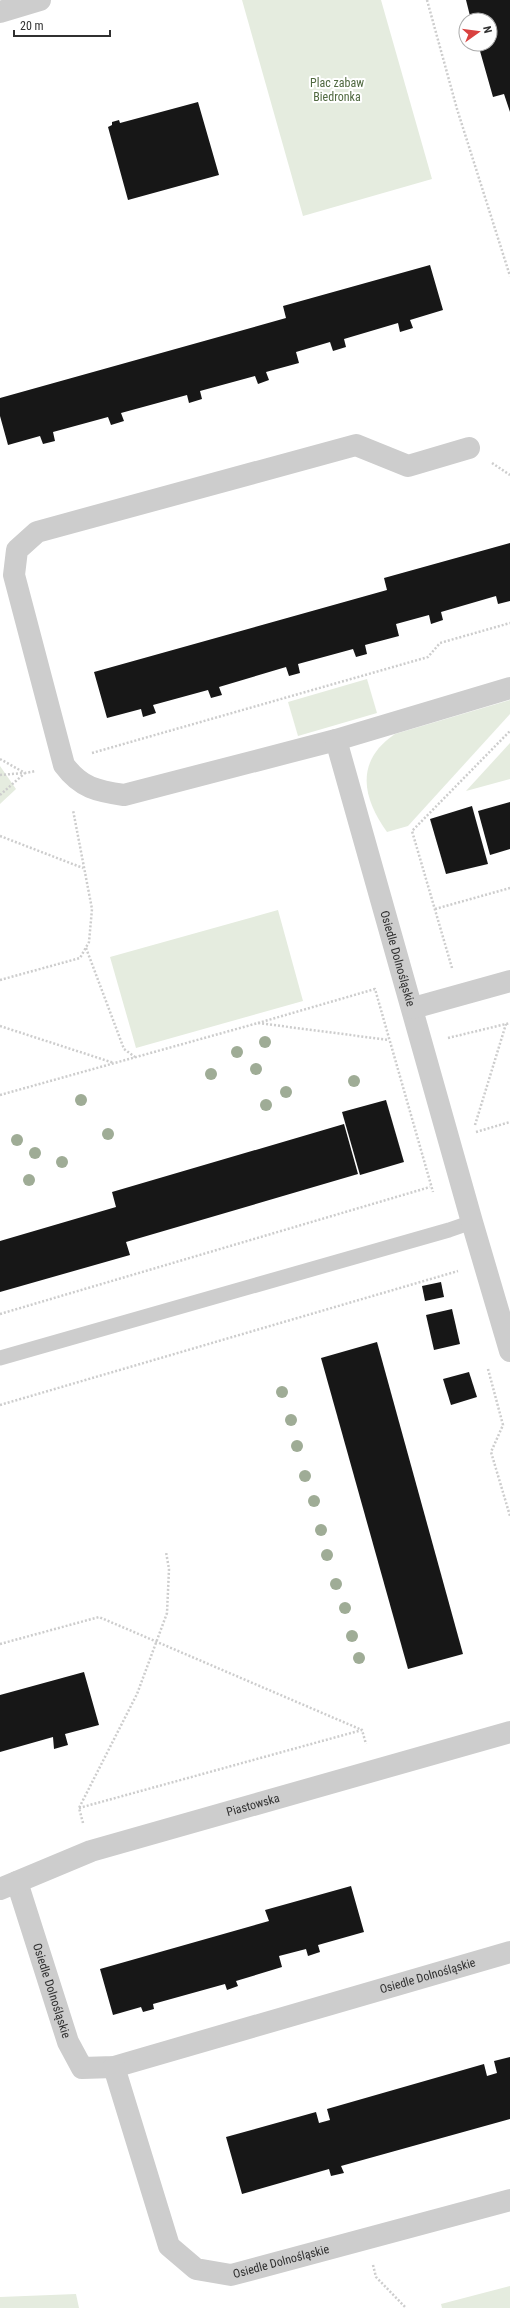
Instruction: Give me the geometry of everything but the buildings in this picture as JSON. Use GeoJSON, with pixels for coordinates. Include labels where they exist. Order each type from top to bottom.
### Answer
{"type":"FeatureCollection","features":[{"type":"Feature","properties":{"kind":"street"},"geometry":{"type":"LineString","coordinates":[[0,12],[40,0]]}},
{"type":"Feature","properties":{"kind":"street"},"geometry":{"type":"LineString","coordinates":[[469,448],[408,466],[356,445],[37,532],[18,550],[14,575],[64,765],[73,777],[97,791],[124,795],[336,740],[510,688]]}},
{"type":"Feature","properties":{"kind":"street","name":"Osiedle Dolnośląskie"},"geometry":{"type":"LineString","coordinates":[[336,740],[510,1352]]}},
{"type":"Feature","properties":{"kind":"street"},"geometry":{"type":"LineString","coordinates":[[413,1008],[510,981]]}},
{"type":"Feature","properties":{"kind":"street","name":"Piastowska"},"geometry":{"type":"LineString","coordinates":[[8,1885],[91,1851],[374,1772],[510,1732]]}},
{"type":"Feature","properties":{"kind":"street","name":"Osiedle Dolnośląskie"},"geometry":{"type":"LineString","coordinates":[[8,1885],[68,2042],[82,2068],[114,2068],[510,1952]]}},
{"type":"Feature","properties":{"kind":"street","name":"Osiedle Dolnośląskie"},"geometry":{"type":"LineString","coordinates":[[114,2068],[169,2246],[196,2269],[231,2274],[510,2200]]}},
{"type":"Feature","properties":{"kind":"lane"},"geometry":{"type":"LineString","coordinates":[[0,1358],[449,1230],[472,1222]]}},
{"type":"Feature","properties":{"kind":"path"},"geometry":{"type":"LineString","coordinates":[[427,0],[457,109],[510,276]]}},
{"type":"Feature","properties":{"kind":"path"},"geometry":{"type":"LineString","coordinates":[[0,775],[25,773],[64,765],[79,757],[428,657],[440,643],[510,623]]}},
{"type":"Feature","properties":{"kind":"path"},"geometry":{"type":"LineString","coordinates":[[460,995],[412,831],[510,731]]}},
{"type":"Feature","properties":{"kind":"path"},"geometry":{"type":"LineString","coordinates":[[0,759],[25,773]]}},
{"type":"Feature","properties":{"kind":"path"},"geometry":{"type":"LineString","coordinates":[[0,980],[80,958],[89,942],[92,909],[64,765]]}},
{"type":"Feature","properties":{"kind":"path"},"geometry":{"type":"LineString","coordinates":[[0,795],[25,773]]}},
{"type":"Feature","properties":{"kind":"path"},"geometry":{"type":"LineString","coordinates":[[0,836],[84,868]]}},
{"type":"Feature","properties":{"kind":"path"},"geometry":{"type":"LineString","coordinates":[[434,909],[510,888]]}},
{"type":"Feature","properties":{"kind":"path"},"geometry":{"type":"LineString","coordinates":[[86,947],[124,1049],[135,1057]]}},
{"type":"Feature","properties":{"kind":"path"},"geometry":{"type":"LineString","coordinates":[[0,1095],[258,1023],[375,988],[430,1187],[449,1230],[462,1278]]}},
{"type":"Feature","properties":{"kind":"path"},"geometry":{"type":"LineString","coordinates":[[258,1023],[423,1045],[510,1023]]}},
{"type":"Feature","properties":{"kind":"path"},"geometry":{"type":"LineString","coordinates":[[506,1024],[473,1133],[510,1122]]}},
{"type":"Feature","properties":{"kind":"path"},"geometry":{"type":"LineString","coordinates":[[0,1026],[114,1063]]}},
{"type":"Feature","properties":{"kind":"path"},"geometry":{"type":"LineString","coordinates":[[0,1314],[430,1187]]}},
{"type":"Feature","properties":{"kind":"path"},"geometry":{"type":"LineString","coordinates":[[0,1405],[460,1270]]}},
{"type":"Feature","properties":{"kind":"path"},"geometry":{"type":"LineString","coordinates":[[487,1366],[504,1425],[491,1452],[510,1516]]}},
{"type":"Feature","properties":{"kind":"path"},"geometry":{"type":"LineString","coordinates":[[91,1851],[79,1808],[137,1694],[167,1613],[169,1569],[166,1552]]}},
{"type":"Feature","properties":{"kind":"path"},"geometry":{"type":"LineString","coordinates":[[0,1644],[100,1618],[362,1730]]}},
{"type":"Feature","properties":{"kind":"path"},"geometry":{"type":"LineString","coordinates":[[362,1730],[374,1772]]}},
{"type":"Feature","properties":{"kind":"path"},"geometry":{"type":"LineString","coordinates":[[79,1808],[362,1730]]}},
{"type":"Feature","properties":{"kind":"path"},"geometry":{"type":"LineString","coordinates":[[365,2239],[376,2277],[406,2308]]}},
{"type":"Feature","properties":{"kind":"green space","name":"Plac zabaw Biedronka"},"geometry":{"type":"Polygon","coordinates":[[[242,0],[381,0],[432,179],[303,216],[242,0]]]}},
{"type":"Feature","properties":{"kind":"green space"},"geometry":{"type":"Polygon","coordinates":[[[367,679],[377,713],[298,736],[288,702],[367,679]]]}},
{"type":"Feature","properties":{"kind":"green space"},"geometry":{"type":"Polygon","coordinates":[[[510,700],[510,714],[408,826],[387,832],[372,806],[368,793],[367,780],[368,768],[373,756],[382,745],[395,734],[510,700]]]}},
{"type":"Feature","properties":{"kind":"green space"},"geometry":{"type":"Polygon","coordinates":[[[510,743],[510,779],[466,791],[510,743]]]}},
{"type":"Feature","properties":{"kind":"green space"},"geometry":{"type":"Polygon","coordinates":[[[0,766],[16,789],[0,804],[0,766]]]}},
{"type":"Feature","properties":{"kind":"green space"},"geometry":{"type":"Polygon","coordinates":[[[278,910],[303,1001],[136,1048],[110,957],[278,910]]]}},
{"type":"Feature","properties":{"kind":"green space"},"geometry":{"type":"Polygon","coordinates":[[[510,2286],[510,2308],[442,2308],[441,2304],[510,2286]]]}},
{"type":"Feature","properties":{"kind":"green space"},"geometry":{"type":"Polygon","coordinates":[[[76,2294],[79,2308],[0,2308],[0,2297],[76,2294]]]}}]}
